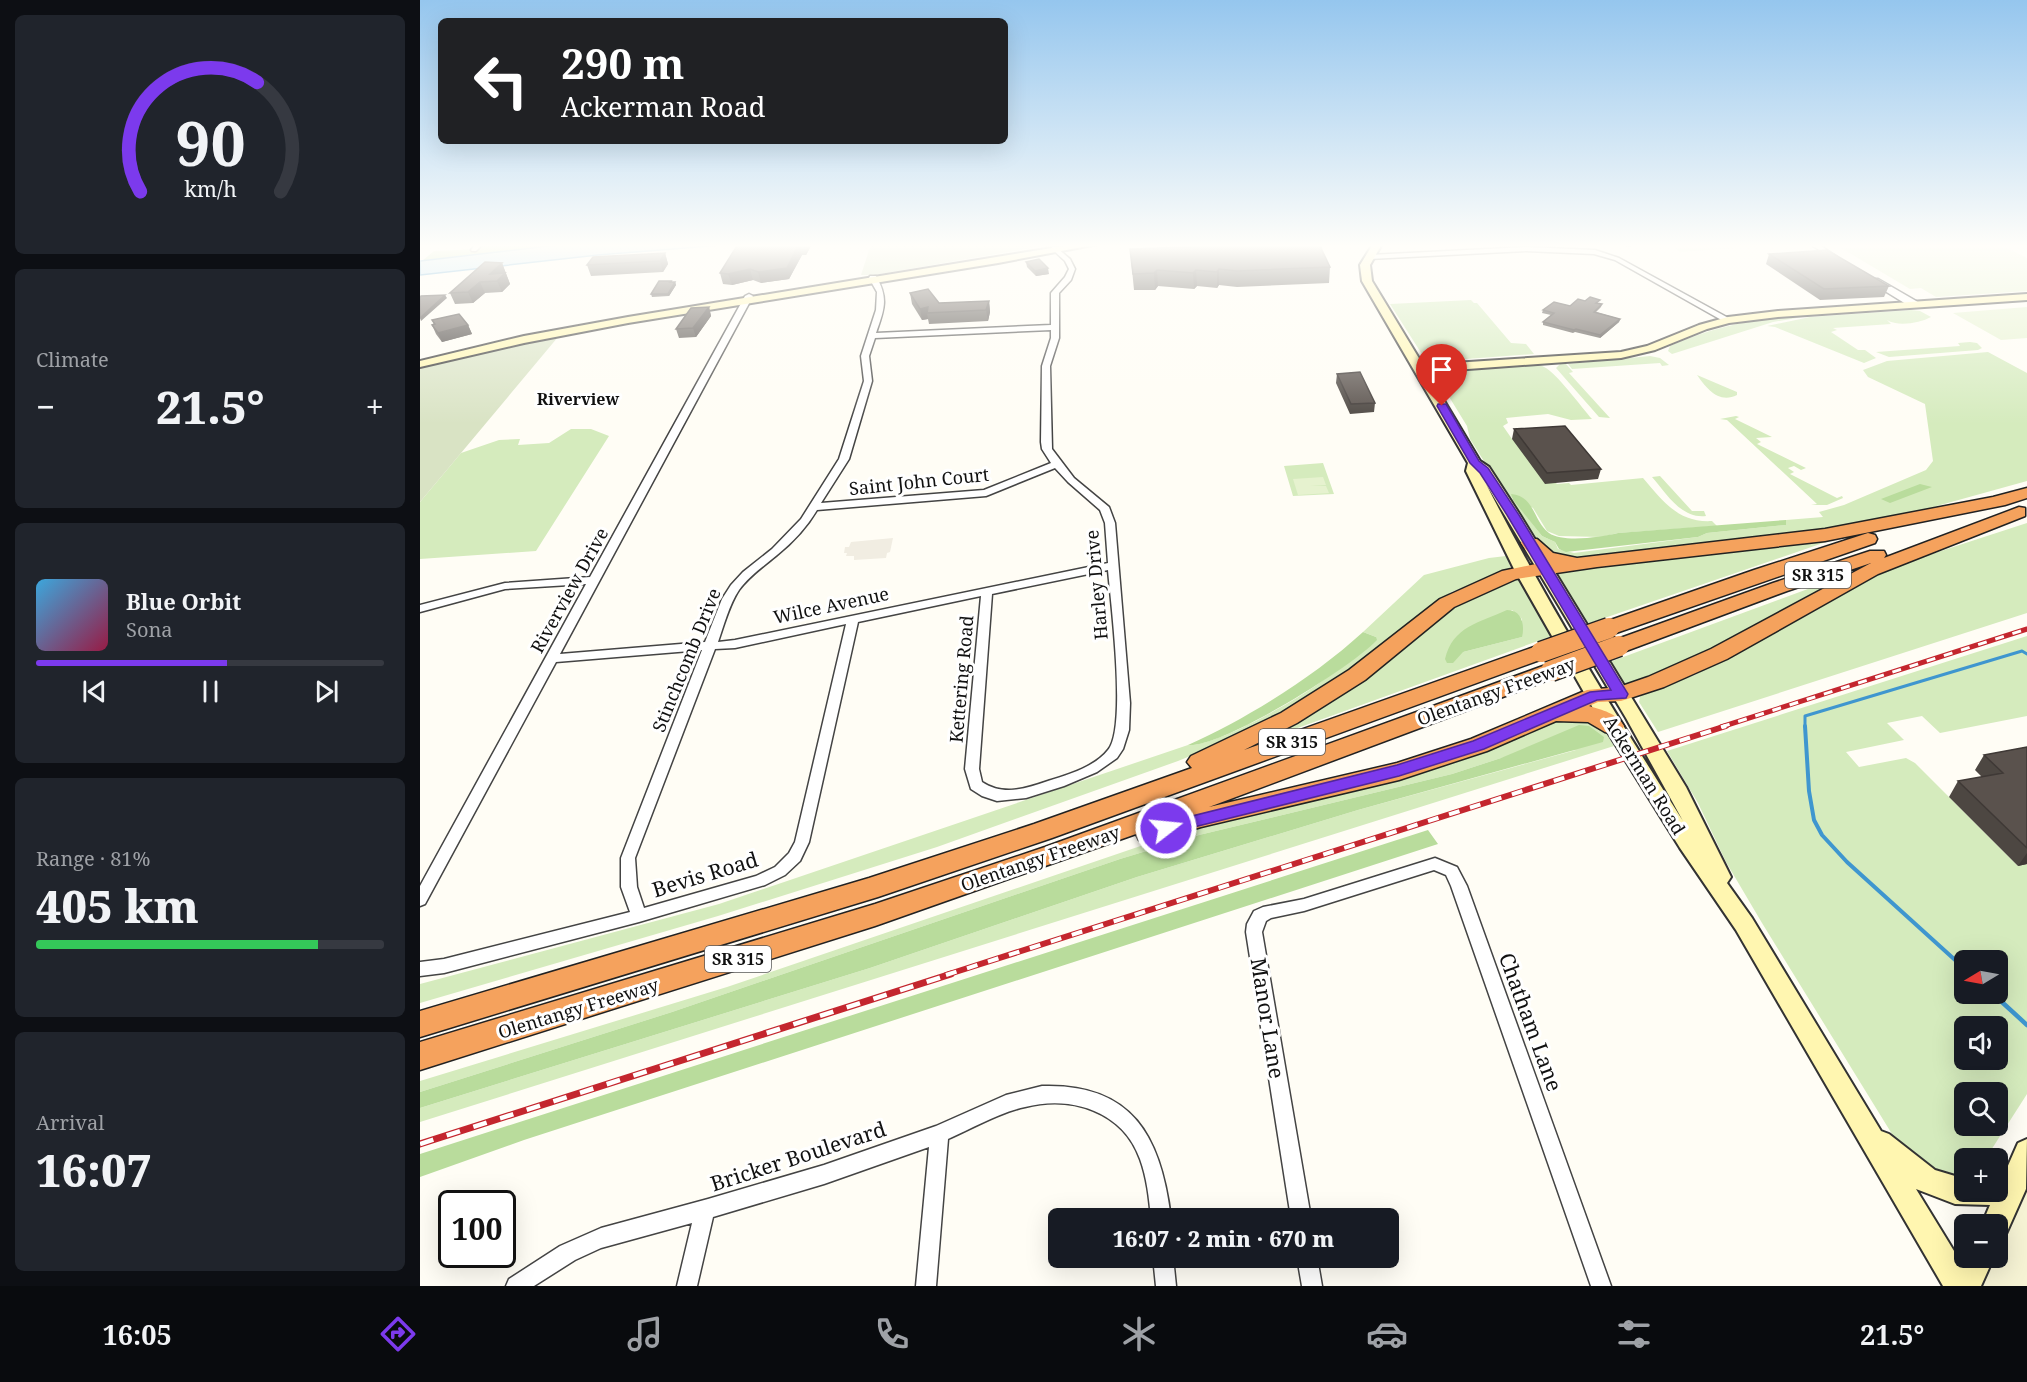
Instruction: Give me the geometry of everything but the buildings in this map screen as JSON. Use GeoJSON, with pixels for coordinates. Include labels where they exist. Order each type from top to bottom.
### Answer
{"type":"FeatureCollection","features":[{"type":"Feature","properties":{"kind":"highway"},"geometry":{"type":"LineString","coordinates":[[1049,843],[1289,718],[1357,675],[1447,603],[1492,582],[1523,571],[1826,535],[1999,501]]}},
{"type":"Feature","properties":{"kind":"highway","name":"Olentangy Freeway"},"geometry":{"type":"LineString","coordinates":[[420,1056],[875,915],[1049,843],[1614,637],[1761,573],[1889,532],[1999,501],[2024,505]]}},
{"type":"Feature","properties":{"kind":"highway"},"geometry":{"type":"LineString","coordinates":[[1049,843],[1131,838],[1202,818],[1399,771],[1468,748],[1548,717],[1595,695],[1621,694],[1719,654],[1871,570],[2024,505]]}},
{"type":"Feature","properties":{"kind":"highway","name":"Olentangy Freeway"},"geometry":{"type":"LineString","coordinates":[[1614,637],[1780,587],[2024,505]]}},
{"type":"Feature","properties":{"kind":"highway"},"geometry":{"type":"LineString","coordinates":[[1530,543],[1547,557],[1558,560],[1597,561]]}},
{"type":"Feature","properties":{"kind":"highway"},"geometry":{"type":"LineString","coordinates":[[1548,717],[1583,713],[1600,717],[1613,726]]}},
{"type":"Feature","properties":{"kind":"highway","name":"Olentangy Freeway"},"geometry":{"type":"LineString","coordinates":[[420,1024],[869,889],[1049,843]]}},
{"type":"Feature","properties":{"kind":"main road"},"geometry":{"type":"LineString","coordinates":[[420,359],[570,325],[708,304]]}},
{"type":"Feature","properties":{"kind":"main road"},"geometry":{"type":"LineString","coordinates":[[420,364],[545,334],[714,304]]}},
{"type":"Feature","properties":{"kind":"main road","name":"Ackerman Road"},"geometry":{"type":"LineString","coordinates":[[1381,304],[1475,463],[1484,470],[1621,694],[1678,792],[1744,924],[1860,1123],[1959,1286]]}},
{"type":"Feature","properties":{"kind":"main road"},"geometry":{"type":"LineString","coordinates":[[1420,369],[1621,355],[1651,348],[1703,327],[1728,320],[1932,304]]}},
{"type":"Feature","properties":{"kind":"main road","name":"Ackerman Road"},"geometry":{"type":"LineString","coordinates":[[1475,463],[1473,471],[1523,571],[1613,726],[1687,843],[1744,924]]}},
{"type":"Feature","properties":{"kind":"main road"},"geometry":{"type":"LineString","coordinates":[[1860,1123],[1891,1154],[1920,1177],[1938,1186],[1952,1192],[1969,1194],[2013,1189]]}},
{"type":"Feature","properties":{"kind":"main road"},"geometry":{"type":"LineString","coordinates":[[2001,1214],[2027,1152]]}},
{"type":"Feature","properties":{"kind":"main road"},"geometry":{"type":"LineString","coordinates":[[1966,1286],[1975,1268]]}},
{"type":"Feature","properties":{"kind":"street","name":"Riverview Drive"},"geometry":{"type":"LineString","coordinates":[[420,900],[498,753],[553,657],[745,304]]}},
{"type":"Feature","properties":{"kind":"street","name":"Stinchcomb Drive"},"geometry":{"type":"LineString","coordinates":[[639,916],[629,887],[628,858],[710,646],[735,587],[790,538],[815,507],[844,459],[868,381],[865,356],[881,304]]}},
{"type":"Feature","properties":{"kind":"street","name":"Harley Drive"},"geometry":{"type":"LineString","coordinates":[[972,769],[976,785],[983,790],[1001,796],[1011,796],[1086,773],[1102,765],[1113,755],[1124,730],[1110,523],[1104,509],[1057,464],[1047,449],[1045,436],[1046,366],[1053,348],[1055,304]]}},
{"type":"Feature","properties":{"kind":"street"},"geometry":{"type":"LineString","coordinates":[[1699,304],[1728,320]]}},
{"type":"Feature","properties":{"kind":"street"},"geometry":{"type":"LineString","coordinates":[[872,336],[1055,327]]}},
{"type":"Feature","properties":{"kind":"street","name":"Saint John Court"},"geometry":{"type":"LineString","coordinates":[[815,507],[986,494],[1057,464]]}},
{"type":"Feature","properties":{"kind":"street","name":"Wilce Avenue"},"geometry":{"type":"LineString","coordinates":[[553,657],[710,646],[853,620],[1114,565]]}},
{"type":"Feature","properties":{"kind":"street"},"geometry":{"type":"LineString","coordinates":[[420,609],[505,585],[595,580]]}},
{"type":"Feature","properties":{"kind":"street","name":"Kettering Road"},"geometry":{"type":"LineString","coordinates":[[972,769],[987,591]]}},
{"type":"Feature","properties":{"kind":"street","name":"Bevis Road"},"geometry":{"type":"LineString","coordinates":[[420,969],[444,966],[639,916],[759,881],[780,871],[795,857],[802,842],[853,620]]}},
{"type":"Feature","properties":{"kind":"street","name":"Chatham Lane"},"geometry":{"type":"LineString","coordinates":[[1353,888],[1425,865],[1444,866],[1452,871],[1460,886],[1601,1286]]}},
{"type":"Feature","properties":{"kind":"street","name":"Manor Lane"},"geometry":{"type":"LineString","coordinates":[[1298,1208],[1254,932],[1255,924],[1260,916],[1269,912],[1304,905],[1353,888]]}},
{"type":"Feature","properties":{"kind":"street","name":"Bricker Boulevard"},"geometry":{"type":"LineString","coordinates":[[516,1286],[585,1244],[624,1230],[796,1183],[939,1134],[984,1112],[1035,1095],[1059,1093],[1081,1097],[1122,1116],[1141,1138],[1154,1164],[1160,1208]]}},
{"type":"Feature","properties":{"kind":"street"},"geometry":{"type":"LineString","coordinates":[[926,1286],[939,1134]]}},
{"type":"Feature","properties":{"kind":"street"},"geometry":{"type":"LineString","coordinates":[[687,1286],[705,1209]]}},
{"type":"Feature","properties":{"kind":"street"},"geometry":{"type":"LineString","coordinates":[[1164,1268],[1166,1286]]}},
{"type":"Feature","properties":{"kind":"street"},"geometry":{"type":"LineString","coordinates":[[1309,1268],[1312,1286]]}},
{"type":"Feature","properties":{"kind":"shaded area"},"geometry":{"type":"Polygon","coordinates":[[[893,538],[886,558],[854,560],[854,556],[846,556],[847,553],[844,553],[845,547],[849,547],[851,542],[893,538]]]}},
{"type":"Feature","properties":{"kind":"shaded area"},"geometry":{"type":"Polygon","coordinates":[[[2027,1152],[2027,1286],[1966,1286],[1975,1268],[2008,1268],[2008,1214],[2002,1214],[2027,1152]]]}},
{"type":"Feature","properties":{"kind":"green space"},"geometry":{"type":"Polygon","coordinates":[[[1390,304],[1478,304],[1511,343],[1526,344],[1534,354],[1453,360],[1425,359],[1390,304]]]}},
{"type":"Feature","properties":{"kind":"green space"},"geometry":{"type":"Polygon","coordinates":[[[2027,307],[2027,338],[2001,340],[1953,313],[2027,307]]]}},
{"type":"Feature","properties":{"kind":"green space"},"geometry":{"type":"Polygon","coordinates":[[[1920,311],[1931,317],[1909,323],[1887,320],[1891,324],[1833,328],[1837,330],[1831,332],[1858,350],[1865,350],[1876,358],[1864,363],[1775,327],[1767,326],[1810,317],[1920,311]]]}},
{"type":"Feature","properties":{"kind":"green space"},"geometry":{"type":"Polygon","coordinates":[[[1808,316],[1773,322],[1672,354],[1668,351],[1670,346],[1721,328],[1772,318],[1808,316]]]}},
{"type":"Feature","properties":{"kind":"green space"},"geometry":{"type":"Polygon","coordinates":[[[563,331],[420,502],[420,365],[563,331]]]}},
{"type":"Feature","properties":{"kind":"green space"},"geometry":{"type":"Polygon","coordinates":[[[1958,343],[1977,343],[1982,348],[1889,357],[1876,352],[1960,346],[1958,343]]]}},
{"type":"Feature","properties":{"kind":"green space"},"geometry":{"type":"Polygon","coordinates":[[[1988,352],[2027,373],[2027,481],[1908,514],[1839,528],[1574,560],[1551,556],[1531,536],[1470,439],[1467,426],[1438,376],[1457,370],[1490,366],[1536,365],[1544,367],[1562,383],[1592,419],[1571,420],[1548,414],[1506,418],[1508,423],[1503,426],[1512,439],[1557,484],[1569,483],[1571,485],[1643,478],[1672,509],[1700,521],[1712,521],[1717,526],[1618,533],[1601,537],[1559,536],[1547,531],[1533,508],[1511,497],[1542,536],[1555,542],[1558,549],[1574,553],[1698,537],[1707,533],[1786,525],[1786,520],[1823,517],[1819,512],[1844,505],[1926,470],[1933,461],[1925,404],[1868,377],[1863,370],[1887,361],[1988,352]]]}},
{"type":"Feature","properties":{"kind":"green space"},"geometry":{"type":"Polygon","coordinates":[[[1650,356],[1660,358],[1669,365],[1662,366],[1660,363],[1572,369],[1568,364],[1650,356]]]}},
{"type":"Feature","properties":{"kind":"green space"},"geometry":{"type":"Polygon","coordinates":[[[1561,363],[1566,364],[1573,372],[1569,373],[1610,418],[1599,417],[1556,368],[1561,363]]]}},
{"type":"Feature","properties":{"kind":"green space"},"geometry":{"type":"Polygon","coordinates":[[[1697,375],[1737,392],[1737,395],[1725,398],[1714,394],[1697,375]]]}},
{"type":"Feature","properties":{"kind":"green space"},"geometry":{"type":"Polygon","coordinates":[[[1739,417],[1735,419],[1772,437],[1756,438],[1761,442],[1757,444],[1806,468],[1801,470],[1794,466],[1788,468],[1794,472],[1790,474],[1837,498],[1842,496],[1843,498],[1827,505],[1811,505],[1817,504],[1727,420],[1720,419],[1739,417]]]}},
{"type":"Feature","properties":{"kind":"green space"},"geometry":{"type":"Polygon","coordinates":[[[571,429],[591,429],[609,436],[536,551],[420,559],[420,502],[461,453],[499,440],[520,439],[518,445],[549,443],[571,429]]]}},
{"type":"Feature","properties":{"kind":"green space"},"geometry":{"type":"Polygon","coordinates":[[[1323,463],[1334,494],[1293,496],[1284,466],[1323,463]]]}},
{"type":"Feature","properties":{"kind":"green space"},"geometry":{"type":"Polygon","coordinates":[[[1660,476],[1692,511],[1704,511],[1706,516],[1689,513],[1675,504],[1652,477],[1660,476]]]}},
{"type":"Feature","properties":{"kind":"green space"},"geometry":{"type":"Polygon","coordinates":[[[1323,477],[1326,485],[1310,486],[1326,486],[1329,493],[1298,495],[1293,479],[1323,477]]]}},
{"type":"Feature","properties":{"kind":"green space"},"geometry":{"type":"Polygon","coordinates":[[[1920,484],[1932,487],[1890,503],[1881,499],[1920,484]]]}},
{"type":"Feature","properties":{"kind":"green space"},"geometry":{"type":"Polygon","coordinates":[[[1511,494],[1525,499],[1549,533],[1563,538],[1786,520],[1786,525],[1566,552],[1559,549],[1555,542],[1542,536],[1513,500],[1511,494]]]}},
{"type":"Feature","properties":{"kind":"green space"},"geometry":{"type":"Polygon","coordinates":[[[2027,523],[2027,613],[1658,732],[1639,702],[1641,693],[1695,675],[1863,580],[1901,564],[2027,523]]]}},
{"type":"Feature","properties":{"kind":"green space"},"geometry":{"type":"Polygon","coordinates":[[[1829,541],[1584,625],[1553,573],[1555,570],[1829,541]]]}},
{"type":"Feature","properties":{"kind":"green space"},"geometry":{"type":"Polygon","coordinates":[[[1506,556],[1511,568],[1509,571],[1451,592],[1383,647],[1302,704],[1210,748],[937,847],[718,916],[420,1003],[420,984],[719,904],[1188,745],[1216,739],[1274,711],[1307,692],[1333,673],[1376,637],[1363,632],[1424,575],[1489,558],[1506,556]]]}},
{"type":"Feature","properties":{"kind":"green space"},"geometry":{"type":"Polygon","coordinates":[[[1845,577],[1718,648],[1632,684],[1620,680],[1607,663],[1845,577]]]}},
{"type":"Feature","properties":{"kind":"green space"},"geometry":{"type":"Polygon","coordinates":[[[1519,580],[1552,636],[1267,739],[1265,735],[1446,611],[1504,582],[1519,580]],[[1512,610],[1463,652],[1522,637],[1522,619],[1512,610]]]}},
{"type":"Feature","properties":{"kind":"green space"},"geometry":{"type":"Polygon","coordinates":[[[1507,610],[1519,615],[1523,628],[1522,637],[1463,652],[1453,663],[1447,663],[1445,659],[1449,648],[1461,632],[1507,610]]]}},
{"type":"Feature","properties":{"kind":"green space"},"geometry":{"type":"Polygon","coordinates":[[[1363,632],[1376,637],[1377,640],[1315,686],[1228,734],[1188,745],[1280,695],[1324,664],[1363,632]]]}},
{"type":"Feature","properties":{"kind":"green space"},"geometry":{"type":"Polygon","coordinates":[[[2027,636],[2027,716],[1940,733],[1922,716],[1887,723],[1904,740],[1846,752],[1859,767],[1906,758],[1915,763],[2018,866],[2027,864],[2027,1094],[2008,1124],[2008,1082],[1954,1082],[1954,1136],[2000,1136],[1992,1148],[1954,1148],[1954,1179],[1908,1160],[1726,862],[1698,803],[1667,751],[2027,636]]]}},
{"type":"Feature","properties":{"kind":"green space"},"geometry":{"type":"Polygon","coordinates":[[[1572,715],[1603,727],[1614,746],[420,1122],[420,1108],[870,968],[1137,877],[1358,810],[1576,750],[1501,758],[1452,774],[1199,835],[1120,859],[672,1012],[420,1092],[420,1081],[727,987],[1208,823],[1387,782],[1443,766],[1572,715]]]}},
{"type":"Feature","properties":{"kind":"green space"},"geometry":{"type":"Polygon","coordinates":[[[1579,725],[1589,726],[1604,737],[1603,742],[1358,810],[1137,877],[870,968],[420,1108],[420,1092],[672,1012],[1120,859],[1199,835],[1452,774],[1501,758],[1579,725]]]}},
{"type":"Feature","properties":{"kind":"green space"},"geometry":{"type":"Polygon","coordinates":[[[1428,830],[1438,844],[524,1140],[420,1177],[420,1154],[1428,830]]]}},
{"type":"Feature","properties":{"kind":"waterway"},"geometry":{"type":"LineString","coordinates":[[1805,726],[1805,716],[2022,651],[2027,654]]}},
{"type":"Feature","properties":{"kind":"waterway"},"geometry":{"type":"LineString","coordinates":[[1805,726],[1809,791],[1814,820],[1822,835],[1847,862],[1954,959]]}},
{"type":"Feature","properties":{"kind":"waterway"},"geometry":{"type":"LineString","coordinates":[[2004,1004],[2027,1025]]}},
{"type":"Feature","properties":{"kind":"railway"},"geometry":{"type":"LineString","coordinates":[[1721,727],[2027,629]]}},
{"type":"Feature","properties":{"kind":"railway"},"geometry":{"type":"LineString","coordinates":[[946,975],[1726,726]]}},
{"type":"Feature","properties":{"kind":"railway"},"geometry":{"type":"LineString","coordinates":[[420,1144],[951,974]]}},
{"type":"Feature","properties":{"kind":"district","name":"Riverview"},"geometry":{"type":"Point","coordinates":[578,399]}},
{"type":"Feature","properties":{"kind":"route"},"geometry":{"type":"LineString","coordinates":[[1166,828],[1399,771],[1479,745],[1595,695],[1621,694],[1513,515],[1484,470],[1475,463],[1442,406]]}}]}
